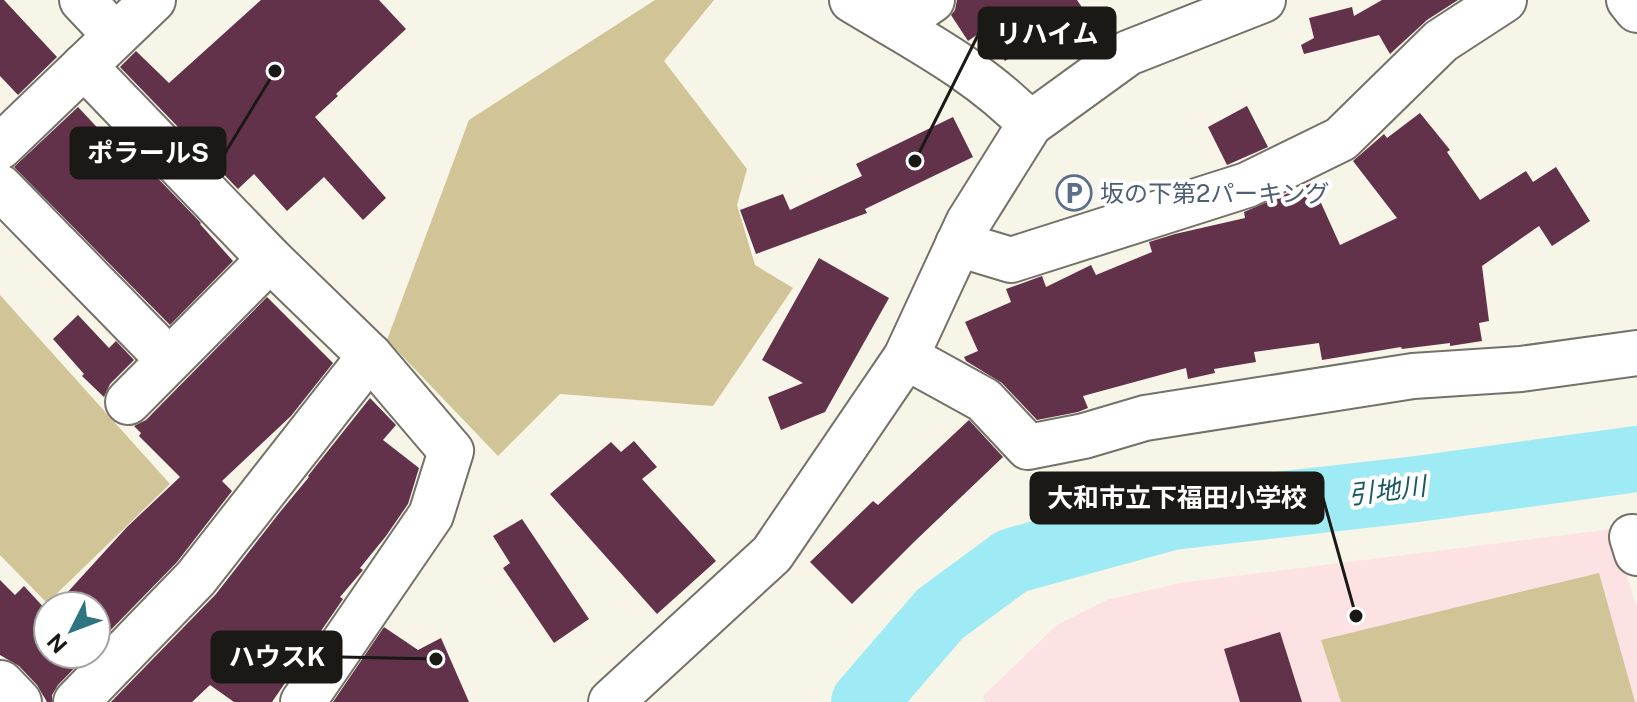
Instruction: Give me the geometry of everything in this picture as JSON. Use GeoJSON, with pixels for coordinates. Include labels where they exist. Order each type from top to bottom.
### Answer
{"type":"FeatureCollection","features":[{"type":"Feature","properties":{"kind":"street"},"geometry":{"type":"LineString","coordinates":[[0,147],[153,0]]}},
{"type":"Feature","properties":{"kind":"street"},"geometry":{"type":"LineString","coordinates":[[852,0],[933,47],[1013,106],[1030,124]]}},
{"type":"Feature","properties":{"kind":"street"},"geometry":{"type":"LineString","coordinates":[[896,25],[932,0]]}},
{"type":"Feature","properties":{"kind":"street"},"geometry":{"type":"LineString","coordinates":[[611,702],[772,554],[906,357],[968,223],[1030,124],[1128,53],[1263,0]]}},
{"type":"Feature","properties":{"kind":"street"},"geometry":{"type":"LineString","coordinates":[[958,244],[1011,260],[1247,185],[1341,139],[1441,41],[1504,0]]}},
{"type":"Feature","properties":{"kind":"street"},"geometry":{"type":"LineString","coordinates":[[1629,0],[1637,10]]}},
{"type":"Feature","properties":{"kind":"street"},"geometry":{"type":"LineString","coordinates":[[83,1],[115,35]]}},
{"type":"Feature","properties":{"kind":"street"},"geometry":{"type":"LineString","coordinates":[[84,66],[270,259],[370,356],[451,451],[431,515],[303,702]]}},
{"type":"Feature","properties":{"kind":"street"},"geometry":{"type":"LineString","coordinates":[[0,187],[169,360]]}},
{"type":"Feature","properties":{"kind":"street"},"geometry":{"type":"LineString","coordinates":[[128,402],[270,259]]}},
{"type":"Feature","properties":{"kind":"street"},"geometry":{"type":"LineString","coordinates":[[906,357],[984,400],[1028,447],[1084,436],[1145,418],[1413,376],[1521,369],[1637,353]]}},
{"type":"Feature","properties":{"kind":"street"},"geometry":{"type":"LineString","coordinates":[[76,702],[196,578],[370,356]]}},
{"type":"Feature","properties":{"kind":"shaded area"},"geometry":{"type":"Polygon","coordinates":[[[655,0],[714,0],[664,61],[747,169],[737,205],[755,265],[793,288],[713,406],[560,394],[498,456],[387,340],[469,120],[655,0]]]}},
{"type":"Feature","properties":{"kind":"shaded area"},"geometry":{"type":"Polygon","coordinates":[[[0,295],[170,484],[60,590],[34,590],[0,555],[0,295]]]}},
{"type":"Feature","properties":{"kind":"shaded area"},"geometry":{"type":"Polygon","coordinates":[[[1612,529],[1637,608],[1637,702],[985,702],[983,696],[1057,625],[1107,600],[1179,583],[1612,529]]]}},
{"type":"Feature","properties":{"kind":"shaded area"},"geometry":{"type":"Polygon","coordinates":[[[1599,573],[1635,702],[1341,702],[1321,640],[1599,573]]]}},
{"type":"Feature","properties":{"kind":"building"},"geometry":{"type":"Polygon","coordinates":[[[0,0],[4,0],[57,57],[18,95],[0,76],[0,0]]]}},
{"type":"Feature","properties":{"kind":"building"},"geometry":{"type":"Polygon","coordinates":[[[261,0],[379,0],[406,29],[315,117],[386,198],[363,220],[324,177],[287,211],[254,174],[238,189],[120,67],[136,51],[169,83],[261,0]]]}},
{"type":"Feature","properties":{"kind":"building"},"geometry":{"type":"Polygon","coordinates":[[[957,0],[1077,0],[1096,28],[1070,46],[1061,34],[1031,57],[1025,48],[1005,61],[984,30],[968,41],[951,15],[957,0]]]}},
{"type":"Feature","properties":{"kind":"building"},"geometry":{"type":"Polygon","coordinates":[[[1382,0],[1458,0],[1427,20],[1390,54],[1379,35],[1304,54],[1301,45],[1314,38],[1309,18],[1352,7],[1354,16],[1382,0]]]}},
{"type":"Feature","properties":{"kind":"building"},"geometry":{"type":"Polygon","coordinates":[[[1247,106],[1268,147],[1227,165],[1208,127],[1247,106]]]}},
{"type":"Feature","properties":{"kind":"building"},"geometry":{"type":"Polygon","coordinates":[[[78,107],[108,139],[114,133],[201,223],[233,261],[170,325],[14,167],[78,107]]]}},
{"type":"Feature","properties":{"kind":"building"},"geometry":{"type":"Polygon","coordinates":[[[1420,113],[1450,150],[1447,152],[1480,200],[1526,171],[1533,182],[1556,167],[1590,221],[1552,246],[1539,226],[1482,266],[1489,321],[1479,323],[1482,341],[1450,346],[1450,343],[1401,347],[1322,360],[1319,343],[1254,352],[1256,362],[1214,369],[1215,373],[1188,379],[1186,368],[1083,396],[1088,408],[1037,420],[1002,383],[966,361],[964,357],[978,351],[965,322],[1011,302],[1006,289],[1042,276],[1046,287],[1091,265],[1096,275],[1152,252],[1149,242],[1245,218],[1244,212],[1312,183],[1340,245],[1397,218],[1353,161],[1384,134],[1387,138],[1420,113]]]}},
{"type":"Feature","properties":{"kind":"building"},"geometry":{"type":"Polygon","coordinates":[[[953,117],[973,157],[865,209],[867,213],[756,254],[740,210],[783,194],[790,210],[862,176],[856,164],[953,117]]]}},
{"type":"Feature","properties":{"kind":"building"},"geometry":{"type":"Polygon","coordinates":[[[819,258],[889,298],[825,412],[781,430],[768,397],[803,383],[762,360],[819,258]]]}},
{"type":"Feature","properties":{"kind":"building"},"geometry":{"type":"Polygon","coordinates":[[[267,297],[333,363],[291,416],[222,481],[232,491],[177,562],[112,629],[112,590],[70,590],[127,527],[180,477],[139,436],[141,433],[134,426],[146,420],[267,297]]]}},
{"type":"Feature","properties":{"kind":"building"},"geometry":{"type":"Polygon","coordinates":[[[78,315],[109,348],[116,341],[134,360],[110,384],[104,397],[82,376],[84,374],[53,339],[78,315]]]}},
{"type":"Feature","properties":{"kind":"building"},"geometry":{"type":"Polygon","coordinates":[[[370,398],[396,425],[383,440],[419,468],[408,504],[360,568],[363,570],[340,597],[343,599],[272,702],[234,702],[210,685],[192,702],[111,702],[216,594],[370,398]]]}},
{"type":"Feature","properties":{"kind":"building"},"geometry":{"type":"Polygon","coordinates":[[[969,420],[1003,457],[852,604],[810,562],[873,501],[878,505],[969,420]]]}},
{"type":"Feature","properties":{"kind":"building"},"geometry":{"type":"Polygon","coordinates":[[[634,441],[657,467],[642,479],[716,561],[657,614],[550,494],[611,442],[621,452],[634,441]]]}},
{"type":"Feature","properties":{"kind":"building"},"geometry":{"type":"Polygon","coordinates":[[[522,519],[589,619],[554,643],[503,568],[510,563],[493,536],[522,519]]]}},
{"type":"Feature","properties":{"kind":"building"},"geometry":{"type":"Polygon","coordinates":[[[0,580],[15,595],[24,586],[32,595],[32,670],[73,670],[58,685],[52,702],[47,702],[37,685],[19,666],[0,655],[0,580]]]}},
{"type":"Feature","properties":{"kind":"building"},"geometry":{"type":"Polygon","coordinates":[[[384,627],[418,650],[441,638],[469,702],[333,702],[384,627]]]}},
{"type":"Feature","properties":{"kind":"building"},"geometry":{"type":"Polygon","coordinates":[[[1280,632],[1302,702],[1240,702],[1224,649],[1280,632]]]}},
{"type":"Feature","properties":{"kind":"waterway","name":"引地川"},"geometry":{"type":"LineString","coordinates":[[864,702],[940,614],[1012,561],[1172,517],[1417,489],[1637,459]]}},
{"type":"Feature","properties":{"kind":"place","name":"ポラールS"},"geometry":{"type":"Point","coordinates":[275,71]}},
{"type":"Feature","properties":{"kind":"place","name":"リハイム"},"geometry":{"type":"Point","coordinates":[915,161]}},
{"type":"Feature","properties":{"kind":"place","name":"坂の下第2パーキング"},"geometry":{"type":"Point","coordinates":[1074,193]}},
{"type":"Feature","properties":{"kind":"place","name":"大和市立下福田小学校"},"geometry":{"type":"Point","coordinates":[1356,616]}},
{"type":"Feature","properties":{"kind":"place","name":"ハウスK"},"geometry":{"type":"Point","coordinates":[436,659]}}]}
